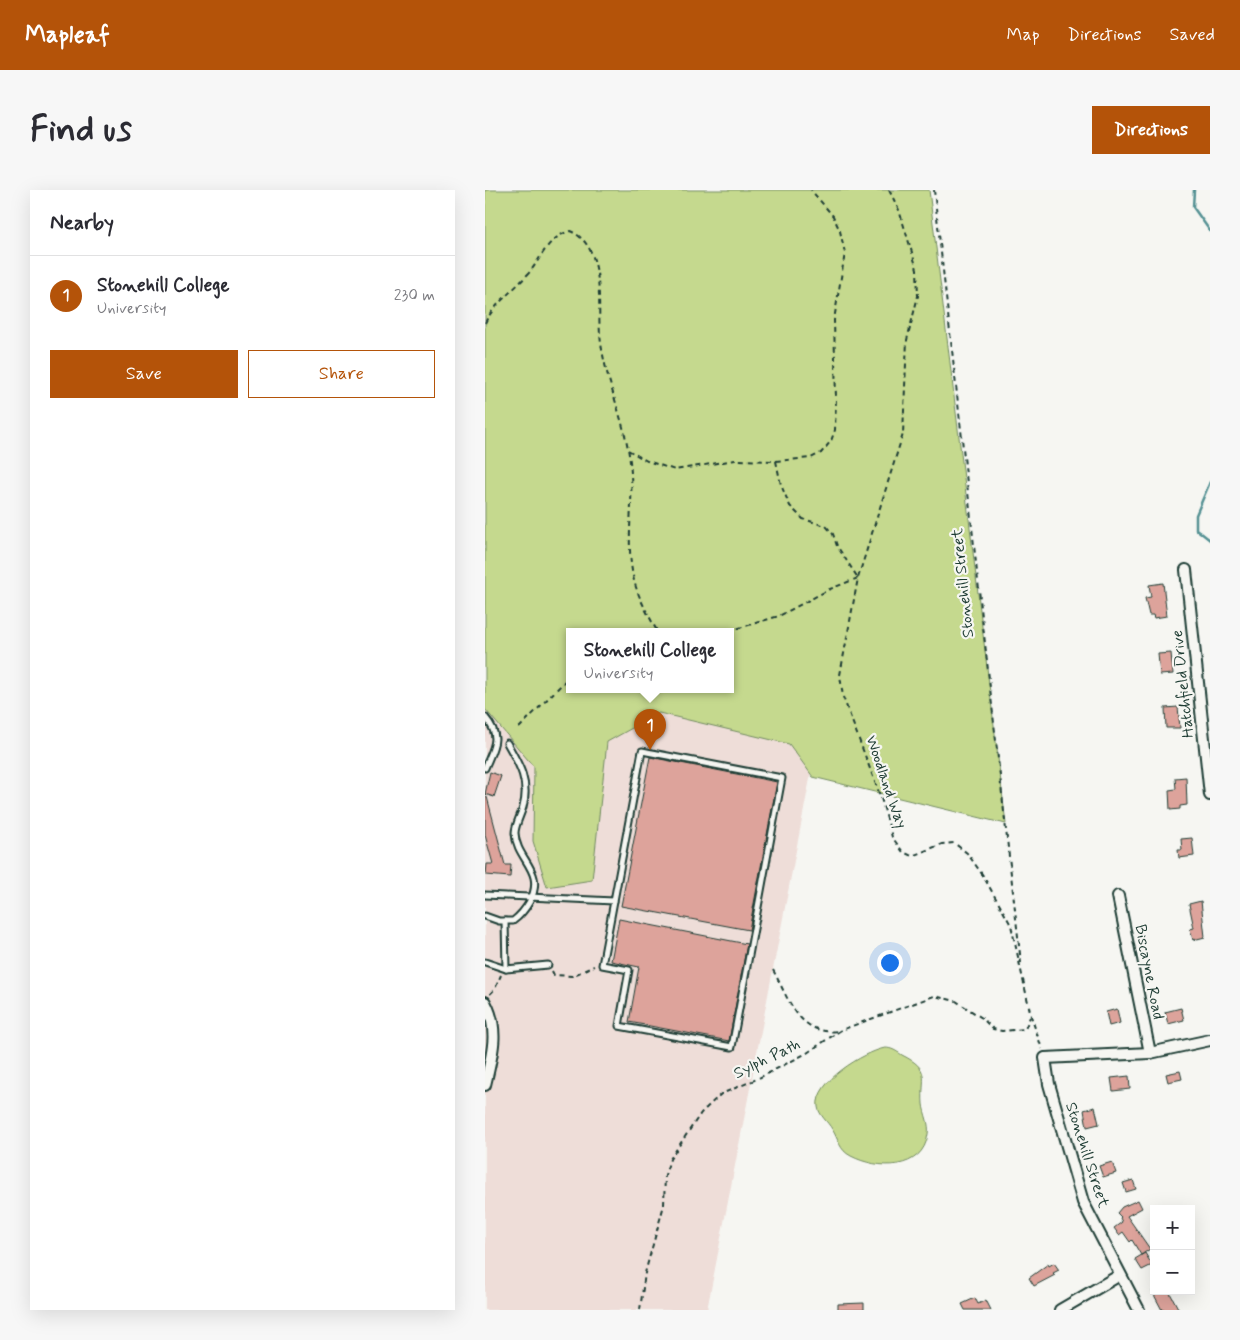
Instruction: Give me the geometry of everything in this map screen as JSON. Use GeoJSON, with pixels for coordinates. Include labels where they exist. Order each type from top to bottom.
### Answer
{"type":"FeatureCollection","features":[{"type":"Feature","properties":{"kind":"street","name":"Hatchfield Drive"},"geometry":{"type":"LineString","coordinates":[[1186,570],[1210,795]]}},
{"type":"Feature","properties":{"kind":"street","name":"Biscayne Road"},"geometry":{"type":"LineString","coordinates":[[1118,896],[1150,1053]]}},
{"type":"Feature","properties":{"kind":"street"},"geometry":{"type":"LineString","coordinates":[[485,1084],[495,1036],[487,998]]}},
{"type":"Feature","properties":{"kind":"street"},"geometry":{"type":"LineString","coordinates":[[1045,1058],[1150,1053],[1210,1040]]}},
{"type":"Feature","properties":{"kind":"street","name":"Stonehill Street"},"geometry":{"type":"LineString","coordinates":[[1045,1058],[1049,1084],[1083,1202],[1139,1310]]}},
{"type":"Feature","properties":{"kind":"street"},"geometry":{"type":"LineString","coordinates":[[1060,1310],[1119,1274]]}},
{"type":"Feature","properties":{"kind":"lane"},"geometry":{"type":"LineString","coordinates":[[485,717],[495,731],[496,739],[485,767]]}},
{"type":"Feature","properties":{"kind":"lane"},"geometry":{"type":"LineString","coordinates":[[485,916],[513,921],[520,916],[532,896],[535,879],[527,860],[521,852],[515,833],[525,800],[525,778],[507,743]]}},
{"type":"Feature","properties":{"kind":"lane"},"geometry":{"type":"LineString","coordinates":[[642,751],[782,778],[732,1047],[619,1026],[629,970],[603,966],[642,751]]}},
{"type":"Feature","properties":{"kind":"lane"},"geometry":{"type":"LineString","coordinates":[[485,896],[614,900]]}},
{"type":"Feature","properties":{"kind":"lane"},"geometry":{"type":"LineString","coordinates":[[504,968],[505,921]]}},
{"type":"Feature","properties":{"kind":"lane"},"geometry":{"type":"LineString","coordinates":[[485,962],[504,968],[548,965]]}},
{"type":"Feature","properties":{"kind":"path"},"geometry":{"type":"LineString","coordinates":[[628,450],[647,461],[675,470],[735,460],[776,461],[811,458],[821,453],[831,441],[835,430],[837,399],[834,320],[845,253],[840,231],[833,216],[811,190]]}},
{"type":"Feature","properties":{"kind":"path"},"geometry":{"type":"LineString","coordinates":[[858,578],[903,434],[907,340],[918,296],[917,269],[899,210],[889,190]]}},
{"type":"Feature","properties":{"kind":"path","name":"Stonehill Street"},"geometry":{"type":"LineString","coordinates":[[934,190],[1022,972]]}},
{"type":"Feature","properties":{"kind":"path"},"geometry":{"type":"LineString","coordinates":[[485,323],[509,292],[528,274],[542,251],[554,239],[570,231],[582,239],[594,261],[598,283],[603,360],[628,450],[631,475],[629,545],[631,569],[638,594],[655,628]]}},
{"type":"Feature","properties":{"kind":"path"},"geometry":{"type":"LineString","coordinates":[[776,461],[781,485],[790,506],[803,519],[827,526],[833,534],[837,546],[858,578]]}},
{"type":"Feature","properties":{"kind":"path"},"geometry":{"type":"LineString","coordinates":[[734,630],[779,616],[830,589],[858,578]]}},
{"type":"Feature","properties":{"kind":"path","name":"Woodland Way"},"geometry":{"type":"LineString","coordinates":[[858,578],[840,675],[843,697],[881,798],[892,837],[903,852],[912,856],[942,844],[955,843],[967,853],[998,899],[1011,925],[1022,972]]}},
{"type":"Feature","properties":{"kind":"path"},"geometry":{"type":"LineString","coordinates":[[519,728],[566,680]]}},
{"type":"Feature","properties":{"kind":"path"},"geometry":{"type":"LineString","coordinates":[[548,965],[554,975],[572,976],[583,972],[590,966],[603,966]]}},
{"type":"Feature","properties":{"kind":"path"},"geometry":{"type":"LineString","coordinates":[[487,998],[499,983],[504,968]]}},
{"type":"Feature","properties":{"kind":"path"},"geometry":{"type":"LineString","coordinates":[[773,970],[798,1018],[811,1028],[827,1032],[841,1030]]}},
{"type":"Feature","properties":{"kind":"path"},"geometry":{"type":"LineString","coordinates":[[1022,972],[1031,1016],[1045,1058]]}},
{"type":"Feature","properties":{"kind":"path","name":"Sylph Path"},"geometry":{"type":"LineString","coordinates":[[640,1310],[645,1273],[664,1205],[665,1175],[670,1159],[701,1113],[721,1094],[757,1079],[807,1053],[841,1030],[934,996],[956,1001],[982,1018],[993,1029],[1002,1031],[1025,1029],[1031,1016]]}},
{"type":"Feature","properties":{"kind":"shaded area"},"geometry":{"type":"Polygon","coordinates":[[[485,190],[924,190],[707,1310],[485,1310],[485,190]]]}},
{"type":"Feature","properties":{"kind":"green space"},"geometry":{"type":"Polygon","coordinates":[[[485,190],[929,190],[1006,824],[813,777],[789,744],[659,713],[607,742],[592,880],[547,887],[533,841],[534,767],[485,709],[485,190]]]}},
{"type":"Feature","properties":{"kind":"green space"},"geometry":{"type":"Polygon","coordinates":[[[885,1048],[894,1050],[911,1060],[921,1070],[923,1075],[923,1104],[928,1123],[928,1134],[924,1146],[918,1155],[909,1161],[886,1165],[862,1161],[847,1154],[818,1107],[819,1097],[832,1078],[865,1055],[885,1048]]]}},
{"type":"Feature","properties":{"kind":"building"},"geometry":{"type":"Polygon","coordinates":[[[1163,583],[1167,616],[1154,618],[1153,615],[1149,615],[1145,598],[1151,597],[1149,585],[1163,583]]]}},
{"type":"Feature","properties":{"kind":"building"},"geometry":{"type":"Polygon","coordinates":[[[1171,653],[1173,674],[1160,675],[1158,654],[1171,653]]]}},
{"type":"Feature","properties":{"kind":"building"},"geometry":{"type":"Polygon","coordinates":[[[1178,707],[1180,728],[1166,728],[1165,708],[1178,707]]]}},
{"type":"Feature","properties":{"kind":"building"},"geometry":{"type":"Polygon","coordinates":[[[650,757],[777,782],[749,930],[621,906],[650,757]]]}},
{"type":"Feature","properties":{"kind":"building"},"geometry":{"type":"Polygon","coordinates":[[[490,772],[501,776],[494,797],[485,794],[490,772]]]}},
{"type":"Feature","properties":{"kind":"building"},"geometry":{"type":"Polygon","coordinates":[[[1186,777],[1187,805],[1180,806],[1180,809],[1170,810],[1169,790],[1176,789],[1175,778],[1186,777]]]}},
{"type":"Feature","properties":{"kind":"building"},"geometry":{"type":"Polygon","coordinates":[[[485,797],[487,797],[505,865],[511,865],[510,877],[486,875],[487,864],[493,864],[485,835],[485,797]]]}},
{"type":"Feature","properties":{"kind":"building"},"geometry":{"type":"Polygon","coordinates":[[[1192,838],[1194,856],[1179,858],[1178,850],[1182,850],[1181,839],[1192,838]]]}},
{"type":"Feature","properties":{"kind":"building"},"geometry":{"type":"Polygon","coordinates":[[[1201,901],[1205,937],[1193,940],[1190,929],[1194,928],[1189,904],[1201,901]]]}},
{"type":"Feature","properties":{"kind":"building"},"geometry":{"type":"Polygon","coordinates":[[[619,919],[747,944],[729,1041],[629,1022],[639,967],[611,961],[619,919]]]}},
{"type":"Feature","properties":{"kind":"building"},"geometry":{"type":"Polygon","coordinates":[[[1181,1008],[1184,1020],[1168,1024],[1165,1012],[1181,1008]]]}},
{"type":"Feature","properties":{"kind":"building"},"geometry":{"type":"Polygon","coordinates":[[[1117,1009],[1120,1023],[1109,1026],[1106,1012],[1117,1009]]]}},
{"type":"Feature","properties":{"kind":"building"},"geometry":{"type":"Polygon","coordinates":[[[1180,1071],[1182,1079],[1168,1082],[1166,1074],[1180,1071]]]}},
{"type":"Feature","properties":{"kind":"building"},"geometry":{"type":"Polygon","coordinates":[[[1129,1076],[1130,1089],[1113,1091],[1111,1078],[1129,1076]]]}},
{"type":"Feature","properties":{"kind":"building"},"geometry":{"type":"Polygon","coordinates":[[[1095,1107],[1099,1124],[1087,1127],[1084,1110],[1095,1107]]]}},
{"type":"Feature","properties":{"kind":"building"},"geometry":{"type":"Polygon","coordinates":[[[1112,1162],[1116,1173],[1103,1177],[1099,1166],[1112,1162]]]}},
{"type":"Feature","properties":{"kind":"building"},"geometry":{"type":"Polygon","coordinates":[[[1133,1180],[1136,1189],[1126,1192],[1123,1183],[1133,1180]]]}},
{"type":"Feature","properties":{"kind":"building"},"geometry":{"type":"Polygon","coordinates":[[[1138,1200],[1142,1208],[1127,1216],[1150,1249],[1141,1255],[1132,1240],[1130,1242],[1123,1232],[1119,1235],[1114,1228],[1122,1222],[1121,1217],[1117,1213],[1122,1207],[1138,1200]]]}},
{"type":"Feature","properties":{"kind":"building"},"geometry":{"type":"Polygon","coordinates":[[[1145,1253],[1150,1262],[1150,1266],[1142,1270],[1135,1259],[1145,1253]]]}},
{"type":"Feature","properties":{"kind":"building"},"geometry":{"type":"Polygon","coordinates":[[[1054,1263],[1059,1270],[1053,1273],[1055,1275],[1034,1286],[1029,1278],[1048,1264],[1049,1266],[1054,1263]]]}},
{"type":"Feature","properties":{"kind":"building"},"geometry":{"type":"Polygon","coordinates":[[[1154,1295],[1171,1295],[1179,1310],[1162,1310],[1154,1295]]]}},
{"type":"Feature","properties":{"kind":"building"},"geometry":{"type":"Polygon","coordinates":[[[975,1298],[978,1304],[986,1300],[991,1310],[965,1310],[962,1304],[975,1298]]]}},
{"type":"Feature","properties":{"kind":"building"},"geometry":{"type":"Polygon","coordinates":[[[864,1303],[864,1310],[838,1310],[838,1304],[864,1303]]]}},
{"type":"Feature","properties":{"kind":"waterway"},"geometry":{"type":"LineString","coordinates":[[1194,190],[1193,207],[1210,231]]}},
{"type":"Feature","properties":{"kind":"waterway"},"geometry":{"type":"LineString","coordinates":[[1210,482],[1196,515],[1196,529],[1210,540]]}},
{"type":"Feature","properties":{"kind":"place","name":"Stonehill College"},"geometry":{"type":"Point","coordinates":[650,750]}}]}
